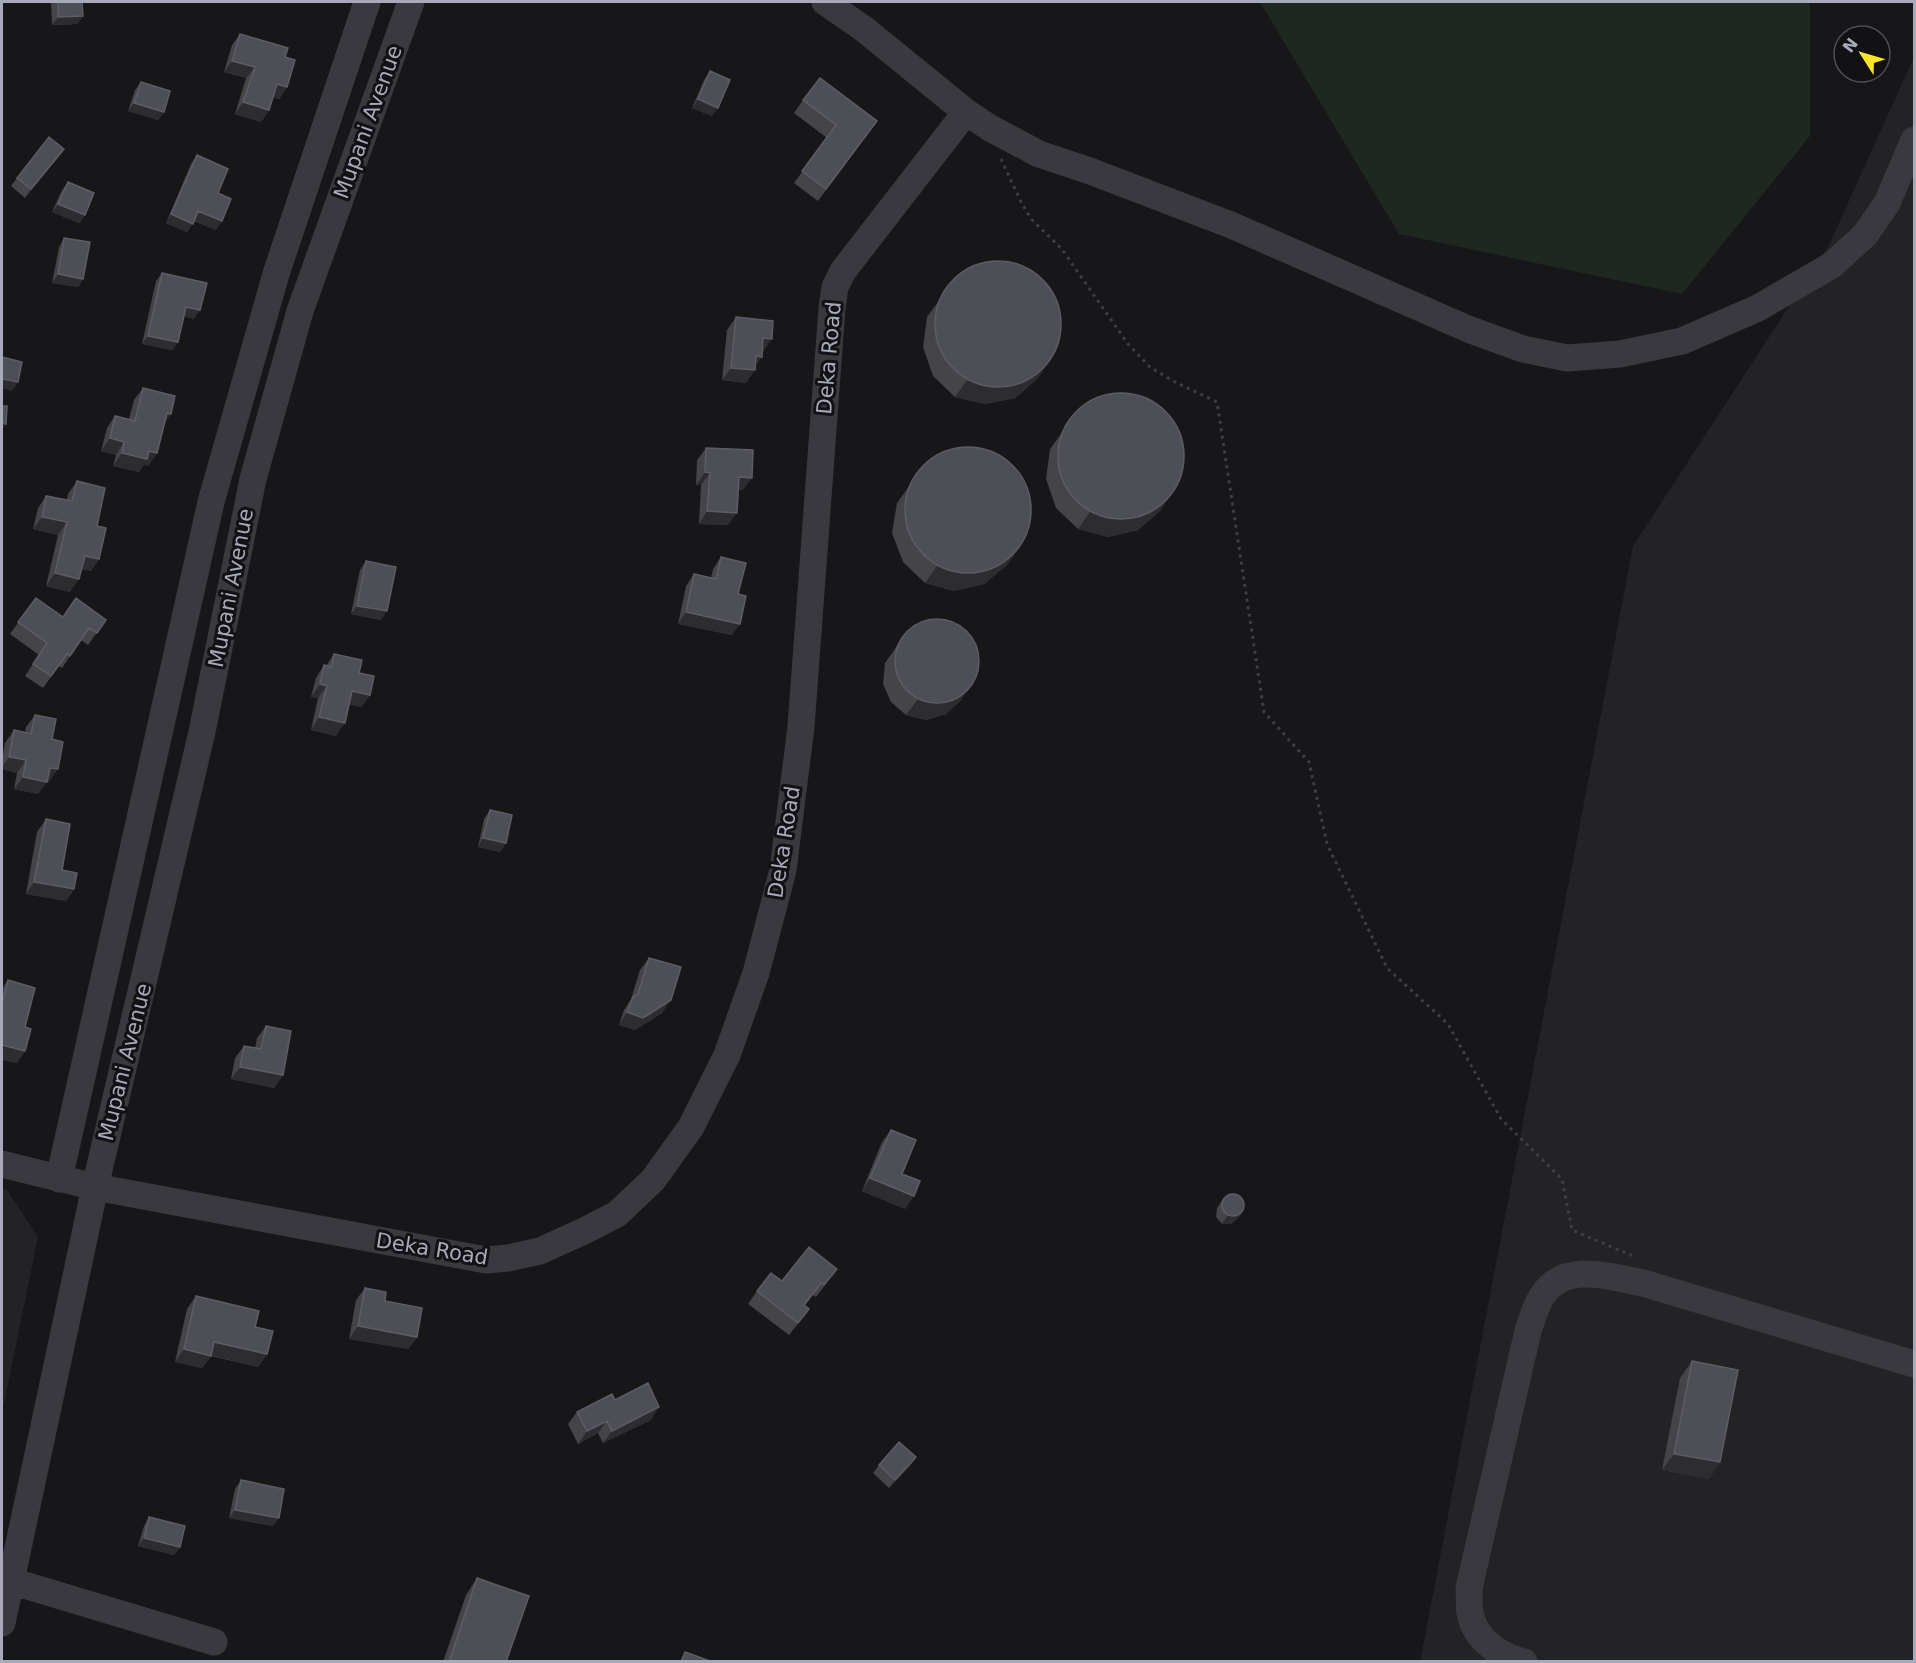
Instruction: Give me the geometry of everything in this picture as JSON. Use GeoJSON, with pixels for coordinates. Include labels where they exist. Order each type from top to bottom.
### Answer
{"type":"FeatureCollection","features":[{"type":"Feature","properties":{"kind":"street"},"geometry":{"type":"LineString","coordinates":[[59,1179],[211,502],[276,274],[368,2]]}},
{"type":"Feature","properties":{"kind":"street","name":"Mupani Avenue"},"geometry":{"type":"LineString","coordinates":[[2,1623],[95,1187],[202,732],[253,478],[300,312],[411,2]]}},
{"type":"Feature","properties":{"kind":"street"},"geometry":{"type":"LineString","coordinates":[[825,2],[864,29],[966,112],[990,128],[1039,154],[1231,225],[1468,329],[1524,349],[1567,358],[1620,354],[1682,341],[1758,308],[1833,265],[1864,236],[1887,203],[1914,140]]}},
{"type":"Feature","properties":{"kind":"street","name":"Deka Road"},"geometry":{"type":"LineString","coordinates":[[2,1164],[95,1187],[486,1260],[540,1251],[584,1231],[617,1214],[653,1180],[691,1128],[727,1055],[756,973],[783,870],[801,728],[835,287],[843,271],[966,112]]}},
{"type":"Feature","properties":{"kind":"street"},"geometry":{"type":"LineString","coordinates":[[1524,1662],[1494,1649],[1479,1634],[1471,1617],[1469,1588],[1528,1331],[1537,1303],[1546,1290],[1559,1280],[1579,1274],[1597,1273],[1643,1283],[1914,1364]]}},
{"type":"Feature","properties":{"kind":"street"},"geometry":{"type":"LineString","coordinates":[[10,1581],[214,1642]]}},
{"type":"Feature","properties":{"kind":"path"},"geometry":{"type":"LineString","coordinates":[[990,128],[1003,166],[1032,220],[1061,248],[1128,344],[1150,367],[1217,402],[1264,712],[1309,762],[1327,844],[1387,968],[1448,1024],[1501,1119],[1562,1179],[1572,1230],[1633,1256],[1643,1283]]}},
{"type":"Feature","properties":{"kind":"shaded area"},"geometry":{"type":"Polygon","coordinates":[[[1260,2],[1810,2],[1810,136],[1682,294],[1399,234],[1260,2]]]}},
{"type":"Feature","properties":{"kind":"shaded area"},"geometry":{"type":"Polygon","coordinates":[[[1914,57],[1914,1661],[1420,1662],[1633,546],[1829,245],[1914,57]]]}},
{"type":"Feature","properties":{"kind":"shaded area"},"geometry":{"type":"Polygon","coordinates":[[[2,1189],[7,1190],[38,1237],[2,1414],[2,1189]]]}},
{"type":"Feature","properties":{"kind":"building"},"geometry":{"type":"Polygon","coordinates":[[[58,2],[82,2],[83,16],[58,17],[58,2]]]}},
{"type":"Feature","properties":{"kind":"building"},"geometry":{"type":"Polygon","coordinates":[[[240,34],[288,48],[285,57],[295,60],[287,87],[277,84],[269,110],[243,102],[255,67],[232,61],[240,34]]]}},
{"type":"Feature","properties":{"kind":"building"},"geometry":{"type":"Polygon","coordinates":[[[710,71],[730,80],[718,108],[698,99],[710,71]]]}},
{"type":"Feature","properties":{"kind":"building"},"geometry":{"type":"Polygon","coordinates":[[[820,78],[877,121],[826,189],[802,171],[836,125],[803,100],[820,78]]]}},
{"type":"Feature","properties":{"kind":"building"},"geometry":{"type":"Polygon","coordinates":[[[141,82],[170,91],[164,112],[134,103],[141,82]]]}},
{"type":"Feature","properties":{"kind":"building"},"geometry":{"type":"Polygon","coordinates":[[[49,137],[64,149],[31,189],[17,178],[49,137]]]}},
{"type":"Feature","properties":{"kind":"building"},"geometry":{"type":"Polygon","coordinates":[[[197,155],[228,169],[218,193],[231,199],[222,221],[198,211],[193,224],[171,214],[197,155]]]}},
{"type":"Feature","properties":{"kind":"building"},"geometry":{"type":"Polygon","coordinates":[[[68,182],[94,193],[85,215],[58,204],[68,182]]]}},
{"type":"Feature","properties":{"kind":"building"},"geometry":{"type":"Polygon","coordinates":[[[64,238],[90,242],[83,279],[58,274],[64,238]]]}},
{"type":"Feature","properties":{"kind":"building"},"geometry":{"type":"Polygon","coordinates":[[[998,261],[1022,266],[1042,280],[1056,300],[1061,324],[1056,348],[1042,368],[1022,382],[998,387],[974,382],[954,368],[940,348],[935,324],[940,300],[954,280],[974,266],[998,261]]]}},
{"type":"Feature","properties":{"kind":"building"},"geometry":{"type":"Polygon","coordinates":[[[162,273],[207,283],[200,310],[186,307],[178,342],[148,336],[162,273]]]}},
{"type":"Feature","properties":{"kind":"building"},"geometry":{"type":"Polygon","coordinates":[[[736,317],[773,321],[772,339],[763,338],[762,357],[756,356],[755,370],[731,368],[736,317]]]}},
{"type":"Feature","properties":{"kind":"building"},"geometry":{"type":"Polygon","coordinates":[[[2,357],[22,362],[18,382],[2,379],[2,357]]]}},
{"type":"Feature","properties":{"kind":"building"},"geometry":{"type":"Polygon","coordinates":[[[143,388],[175,396],[171,414],[167,413],[157,453],[149,451],[147,459],[122,453],[124,442],[110,438],[115,416],[135,421],[143,388]]]}},
{"type":"Feature","properties":{"kind":"building"},"geometry":{"type":"Polygon","coordinates":[[[1121,393],[1145,398],[1165,412],[1179,432],[1184,456],[1179,480],[1165,500],[1145,514],[1121,519],[1097,514],[1077,500],[1063,480],[1058,456],[1063,432],[1077,412],[1097,398],[1121,393]]]}},
{"type":"Feature","properties":{"kind":"building"},"geometry":{"type":"Polygon","coordinates":[[[2,406],[7,406],[6,424],[2,423],[2,406]]]}},
{"type":"Feature","properties":{"kind":"building"},"geometry":{"type":"Polygon","coordinates":[[[968,447],[992,452],[1012,466],[1026,486],[1031,510],[1026,534],[1012,554],[992,568],[968,573],[944,568],[924,554],[910,534],[905,510],[910,486],[924,466],[944,452],[968,447]]]}},
{"type":"Feature","properties":{"kind":"building"},"geometry":{"type":"Polygon","coordinates":[[[706,448],[753,450],[752,478],[739,477],[737,513],[707,511],[710,473],[705,472],[706,448]]]}},
{"type":"Feature","properties":{"kind":"building"},"geometry":{"type":"Polygon","coordinates":[[[77,481],[105,488],[97,526],[106,528],[99,559],[85,556],[79,579],[55,573],[67,522],[42,517],[46,496],[72,501],[77,481]]]}},
{"type":"Feature","properties":{"kind":"building"},"geometry":{"type":"Polygon","coordinates":[[[721,557],[746,563],[738,594],[746,596],[740,624],[686,612],[694,574],[716,579],[721,557]]]}},
{"type":"Feature","properties":{"kind":"building"},"geometry":{"type":"Polygon","coordinates":[[[366,561],[396,567],[387,611],[357,606],[366,561]]]}},
{"type":"Feature","properties":{"kind":"building"},"geometry":{"type":"Polygon","coordinates":[[[36,598],[63,617],[76,598],[106,620],[97,633],[89,628],[70,656],[67,654],[51,676],[33,664],[47,643],[18,622],[36,598]]]}},
{"type":"Feature","properties":{"kind":"building"},"geometry":{"type":"Polygon","coordinates":[[[937,619],[960,626],[972,638],[979,661],[972,684],[960,696],[937,703],[914,696],[902,684],[895,661],[902,638],[914,626],[937,619]]]}},
{"type":"Feature","properties":{"kind":"building"},"geometry":{"type":"Polygon","coordinates":[[[334,654],[362,660],[359,673],[374,676],[370,695],[352,691],[345,723],[319,717],[327,686],[320,684],[324,665],[331,667],[334,654]]]}},
{"type":"Feature","properties":{"kind":"building"},"geometry":{"type":"Polygon","coordinates":[[[35,715],[56,719],[52,739],[63,742],[58,769],[50,768],[47,782],[23,777],[26,760],[9,757],[14,730],[31,734],[35,715]]]}},
{"type":"Feature","properties":{"kind":"building"},"geometry":{"type":"Polygon","coordinates":[[[490,810],[512,815],[506,843],[483,838],[490,810]]]}},
{"type":"Feature","properties":{"kind":"building"},"geometry":{"type":"Polygon","coordinates":[[[46,819],[70,824],[62,870],[77,873],[74,889],[34,882],[46,819]]]}},
{"type":"Feature","properties":{"kind":"building"},"geometry":{"type":"Polygon","coordinates":[[[649,958],[681,967],[671,1000],[643,1018],[627,1012],[633,997],[638,994],[649,958]]]}},
{"type":"Feature","properties":{"kind":"building"},"geometry":{"type":"Polygon","coordinates":[[[8,980],[35,988],[25,1027],[31,1029],[25,1051],[2,1045],[2,1004],[8,980]]]}},
{"type":"Feature","properties":{"kind":"building"},"geometry":{"type":"Polygon","coordinates":[[[266,1026],[291,1031],[283,1075],[240,1067],[244,1046],[261,1049],[266,1026]]]}},
{"type":"Feature","properties":{"kind":"building"},"geometry":{"type":"Polygon","coordinates":[[[891,1130],[916,1140],[902,1174],[920,1181],[914,1196],[870,1178],[891,1130]]]}},
{"type":"Feature","properties":{"kind":"building"},"geometry":{"type":"Polygon","coordinates":[[[1233,1194],[1241,1197],[1244,1205],[1241,1213],[1233,1216],[1225,1213],[1222,1205],[1225,1197],[1233,1194]]]}},
{"type":"Feature","properties":{"kind":"building"},"geometry":{"type":"Polygon","coordinates":[[[809,1247],[837,1269],[824,1285],[821,1283],[804,1305],[809,1309],[798,1323],[757,1291],[771,1273],[782,1281],[809,1247]]]}},
{"type":"Feature","properties":{"kind":"building"},"geometry":{"type":"Polygon","coordinates":[[[365,1288],[386,1292],[385,1301],[422,1308],[417,1337],[358,1326],[365,1288]]]}},
{"type":"Feature","properties":{"kind":"building"},"geometry":{"type":"Polygon","coordinates":[[[196,1296],[259,1311],[255,1327],[273,1331],[267,1354],[214,1342],[211,1356],[184,1349],[196,1296]]]}},
{"type":"Feature","properties":{"kind":"building"},"geometry":{"type":"Polygon","coordinates":[[[1692,1361],[1738,1370],[1720,1462],[1674,1454],[1692,1361]]]}},
{"type":"Feature","properties":{"kind":"building"},"geometry":{"type":"Polygon","coordinates":[[[648,1383],[659,1407],[612,1431],[607,1421],[587,1431],[577,1412],[612,1394],[615,1400],[648,1383]]]}},
{"type":"Feature","properties":{"kind":"building"},"geometry":{"type":"Polygon","coordinates":[[[899,1442],[916,1457],[895,1480],[879,1465],[899,1442]]]}},
{"type":"Feature","properties":{"kind":"building"},"geometry":{"type":"Polygon","coordinates":[[[241,1480],[284,1489],[279,1518],[235,1510],[241,1480]]]}},
{"type":"Feature","properties":{"kind":"building"},"geometry":{"type":"Polygon","coordinates":[[[149,1517],[185,1526],[180,1547],[144,1538],[149,1517]]]}},
{"type":"Feature","properties":{"kind":"building"},"geometry":{"type":"Polygon","coordinates":[[[477,1578],[529,1596],[506,1662],[449,1662],[477,1578]]]}},
{"type":"Feature","properties":{"kind":"building"},"geometry":{"type":"Polygon","coordinates":[[[685,1652],[710,1661],[710,1662],[681,1662],[685,1652]]]}}]}
